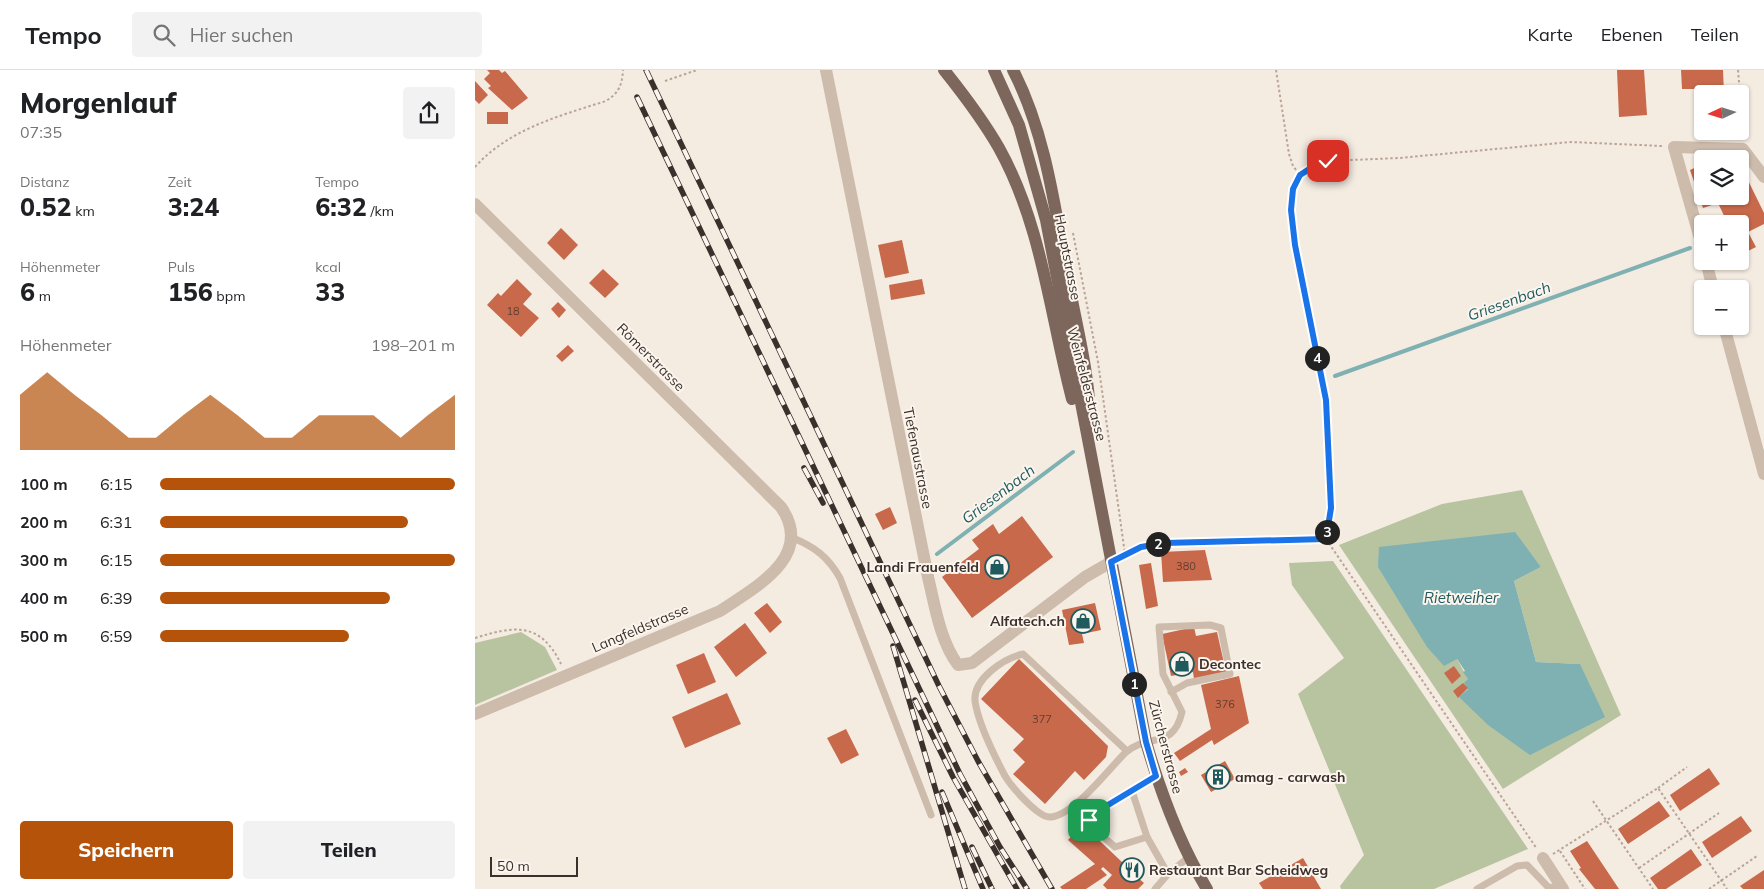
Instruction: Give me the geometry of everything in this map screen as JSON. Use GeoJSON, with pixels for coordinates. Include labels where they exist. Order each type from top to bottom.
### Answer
{"type":"FeatureCollection","features":[{"type":"Feature","properties":{"kind":"main road","name":"Weinfelderstrasse"},"geometry":{"type":"LineString","coordinates":[[944,70],[971,105],[999,148],[1017,188],[1032,228],[1068,380],[1091,456]]}},
{"type":"Feature","properties":{"kind":"main road","name":"Hauptstrasse"},"geometry":{"type":"LineString","coordinates":[[994,70],[1019,125],[1046,220],[1091,456]]}},
{"type":"Feature","properties":{"kind":"main road","name":"Weinfelderstrasse"},"geometry":{"type":"LineString","coordinates":[[1013,70],[1038,135],[1052,193],[1087,379],[1091,456]]}},
{"type":"Feature","properties":{"kind":"main road","name":"Zürcherstrasse"},"geometry":{"type":"LineString","coordinates":[[1091,456],[1146,742],[1156,776],[1176,830],[1207,889]]}},
{"type":"Feature","properties":{"kind":"street","name":"Tiefenaustrasse"},"geometry":{"type":"LineString","coordinates":[[826,70],[928,577],[944,638],[952,657],[958,665],[972,663],[1085,576],[1111,562]]}},
{"type":"Feature","properties":{"kind":"street"},"geometry":{"type":"LineString","coordinates":[[1694,217],[1674,147],[1743,149],[1764,176]]}},
{"type":"Feature","properties":{"kind":"street","name":"Römerstrasse"},"geometry":{"type":"LineString","coordinates":[[475,204],[781,507],[792,527],[793,538]]}},
{"type":"Feature","properties":{"kind":"street"},"geometry":{"type":"LineString","coordinates":[[1725,335],[1764,474]]}},
{"type":"Feature","properties":{"kind":"street","name":"Langfeldstrasse"},"geometry":{"type":"LineString","coordinates":[[475,714],[720,611],[745,595],[780,565],[789,552],[793,538]]}},
{"type":"Feature","properties":{"kind":"street"},"geometry":{"type":"LineString","coordinates":[[1543,858],[1563,889]]}},
{"type":"Feature","properties":{"kind":"lane"},"geometry":{"type":"LineString","coordinates":[[793,538],[824,555],[840,578],[931,815]]}},
{"type":"Feature","properties":{"kind":"lane"},"geometry":{"type":"LineString","coordinates":[[1127,751],[1023,654],[1015,656],[988,674],[977,687],[975,701],[984,729],[1006,777],[1039,814],[1049,818],[1061,815],[1083,797],[1127,751],[1174,732],[1179,725],[1182,712],[1171,692],[1163,674],[1159,627],[1210,625],[1221,628],[1230,674],[1187,683],[1171,692]]}},
{"type":"Feature","properties":{"kind":"lane"},"geometry":{"type":"LineString","coordinates":[[1147,837],[1115,847],[1091,826],[1089,820],[1103,808],[1156,776]]}},
{"type":"Feature","properties":{"kind":"lane"},"geometry":{"type":"LineString","coordinates":[[1132,791],[1147,837],[1168,874]]}},
{"type":"Feature","properties":{"kind":"lane"},"geometry":{"type":"LineString","coordinates":[[1156,889],[1168,874],[1189,857]]}},
{"type":"Feature","properties":{"kind":"lane"},"geometry":{"type":"LineString","coordinates":[[1477,889],[1517,866],[1527,865],[1548,887],[1563,889]]}},
{"type":"Feature","properties":{"kind":"path"},"geometry":{"type":"LineString","coordinates":[[475,167],[487,154],[533,125],[606,101],[616,95],[623,82],[623,70]]}},
{"type":"Feature","properties":{"kind":"path"},"geometry":{"type":"LineString","coordinates":[[665,81],[697,70]]}},
{"type":"Feature","properties":{"kind":"path"},"geometry":{"type":"LineString","coordinates":[[1276,70],[1289,154],[1293,166],[1300,175]]}},
{"type":"Feature","properties":{"kind":"path"},"geometry":{"type":"LineString","coordinates":[[1738,70],[1739,85]]}},
{"type":"Feature","properties":{"kind":"path"},"geometry":{"type":"LineString","coordinates":[[1742,140],[1743,149]]}},
{"type":"Feature","properties":{"kind":"path"},"geometry":{"type":"LineString","coordinates":[[1674,147],[1571,142],[1399,158],[1328,161],[1314,166],[1300,175],[1293,189],[1291,210],[1295,245],[1326,400],[1331,508],[1326,539],[1543,858],[1560,851],[1658,788],[1687,767]]}},
{"type":"Feature","properties":{"kind":"path"},"geometry":{"type":"LineString","coordinates":[[1121,534],[1125,554]]}},
{"type":"Feature","properties":{"kind":"path"},"geometry":{"type":"LineString","coordinates":[[1111,562],[1141,547],[1164,543],[1326,539]]}},
{"type":"Feature","properties":{"kind":"path"},"geometry":{"type":"LineString","coordinates":[[475,638],[511,628],[522,628],[547,644],[565,676]]}},
{"type":"Feature","properties":{"kind":"path"},"geometry":{"type":"LineString","coordinates":[[1658,788],[1727,889]]}},
{"type":"Feature","properties":{"kind":"path"},"geometry":{"type":"LineString","coordinates":[[1593,801],[1653,889]]}},
{"type":"Feature","properties":{"kind":"path"},"geometry":{"type":"LineString","coordinates":[[1639,868],[1719,813]]}},
{"type":"Feature","properties":{"kind":"path"},"geometry":{"type":"LineString","coordinates":[[1560,851],[1585,889]]}},
{"type":"Feature","properties":{"kind":"path"},"geometry":{"type":"LineString","coordinates":[[1709,889],[1757,856]]}},
{"type":"Feature","properties":{"kind":"green space"},"geometry":{"type":"Polygon","coordinates":[[[1522,490],[1621,715],[1503,789],[1339,545],[1442,504],[1522,490]],[[1515,533],[1457,659],[1468,679],[1468,688],[1459,697],[1580,664],[1536,662],[1514,581],[1541,567],[1515,533]]]}},
{"type":"Feature","properties":{"kind":"green space"},"geometry":{"type":"Polygon","coordinates":[[[1333,561],[1528,849],[1434,889],[1341,889],[1340,886],[1364,855],[1298,694],[1344,658],[1292,585],[1289,563],[1333,561]]]}},
{"type":"Feature","properties":{"kind":"green space"},"geometry":{"type":"Polygon","coordinates":[[[521,632],[545,647],[557,670],[475,705],[475,643],[521,632]]]}},
{"type":"Feature","properties":{"kind":"water","name":"Rietweiher"},"geometry":{"type":"Polygon","coordinates":[[[1515,532],[1541,567],[1514,581],[1536,662],[1580,664],[1605,717],[1530,755],[1488,725],[1459,697],[1468,689],[1464,683],[1468,679],[1463,672],[1465,671],[1457,659],[1444,666],[1427,647],[1378,567],[1379,547],[1515,532]]]}},
{"type":"Feature","properties":{"kind":"building"},"geometry":{"type":"Polygon","coordinates":[[[487,70],[499,70],[502,73],[505,71],[528,98],[512,110],[488,88],[491,86],[484,79],[490,73],[487,70]]]}},
{"type":"Feature","properties":{"kind":"building"},"geometry":{"type":"Polygon","coordinates":[[[1617,70],[1644,70],[1647,115],[1619,117],[1617,70]]]}},
{"type":"Feature","properties":{"kind":"building"},"geometry":{"type":"Polygon","coordinates":[[[1681,70],[1723,70],[1724,85],[1694,85],[1694,89],[1682,89],[1681,70]]]}},
{"type":"Feature","properties":{"kind":"building"},"geometry":{"type":"Polygon","coordinates":[[[475,81],[488,95],[479,104],[475,100],[475,81]]]}},
{"type":"Feature","properties":{"kind":"building"},"geometry":{"type":"Polygon","coordinates":[[[487,112],[508,112],[508,124],[487,124],[487,112]]]}},
{"type":"Feature","properties":{"kind":"building"},"geometry":{"type":"Polygon","coordinates":[[[1694,168],[1694,182],[1690,170],[1694,168]]]}},
{"type":"Feature","properties":{"kind":"building"},"geometry":{"type":"Polygon","coordinates":[[[1749,182],[1764,213],[1764,224],[1749,232],[1749,215],[1724,215],[1719,205],[1749,205],[1749,182]]]}},
{"type":"Feature","properties":{"kind":"building"},"geometry":{"type":"Polygon","coordinates":[[[561,228],[578,245],[564,260],[547,243],[561,228]]]}},
{"type":"Feature","properties":{"kind":"building"},"geometry":{"type":"Polygon","coordinates":[[[1749,234],[1756,247],[1749,250],[1749,234]]]}},
{"type":"Feature","properties":{"kind":"building"},"geometry":{"type":"Polygon","coordinates":[[[902,240],[909,273],[885,278],[878,245],[902,240]]]}},
{"type":"Feature","properties":{"kind":"building"},"geometry":{"type":"Polygon","coordinates":[[[603,269],[619,284],[605,298],[589,283],[603,269]]]}},
{"type":"Feature","properties":{"kind":"building"},"geometry":{"type":"Polygon","coordinates":[[[517,279],[532,294],[523,304],[539,318],[521,337],[487,305],[498,293],[501,296],[517,279]]]}},
{"type":"Feature","properties":{"kind":"building"},"geometry":{"type":"Polygon","coordinates":[[[922,279],[925,294],[891,300],[889,285],[922,279]]]}},
{"type":"Feature","properties":{"kind":"building"},"geometry":{"type":"Polygon","coordinates":[[[558,302],[566,310],[559,318],[551,309],[558,302]]]}},
{"type":"Feature","properties":{"kind":"building"},"geometry":{"type":"Polygon","coordinates":[[[568,345],[574,351],[562,362],[556,356],[568,345]]]}},
{"type":"Feature","properties":{"kind":"building"},"geometry":{"type":"Polygon","coordinates":[[[890,507],[897,523],[883,530],[875,514],[890,507]]]}},
{"type":"Feature","properties":{"kind":"building","name":"Landi Frauenfeld"},"geometry":{"type":"Polygon","coordinates":[[[1022,516],[1053,557],[972,618],[942,577],[979,549],[972,540],[993,524],[999,534],[1022,516]]]}},
{"type":"Feature","properties":{"kind":"building"},"geometry":{"type":"Polygon","coordinates":[[[1205,550],[1212,580],[1163,582],[1161,552],[1205,550]]]}},
{"type":"Feature","properties":{"kind":"building"},"geometry":{"type":"Polygon","coordinates":[[[1151,563],[1158,606],[1146,609],[1139,565],[1151,563]]]}},
{"type":"Feature","properties":{"kind":"building"},"geometry":{"type":"Polygon","coordinates":[[[767,603],[782,622],[770,633],[754,613],[767,603]]]}},
{"type":"Feature","properties":{"kind":"building"},"geometry":{"type":"Polygon","coordinates":[[[1095,603],[1101,630],[1082,634],[1084,643],[1069,645],[1062,610],[1095,603]]]}},
{"type":"Feature","properties":{"kind":"building"},"geometry":{"type":"Polygon","coordinates":[[[745,623],[767,653],[736,677],[714,647],[745,623]]]}},
{"type":"Feature","properties":{"kind":"building"},"geometry":{"type":"Polygon","coordinates":[[[1194,627],[1196,636],[1217,632],[1226,672],[1194,679],[1193,672],[1171,676],[1162,634],[1194,627]]]}},
{"type":"Feature","properties":{"kind":"building"},"geometry":{"type":"Polygon","coordinates":[[[704,653],[716,682],[688,694],[676,665],[704,653]]]}},
{"type":"Feature","properties":{"kind":"building"},"geometry":{"type":"Polygon","coordinates":[[[1019,659],[1108,746],[1106,757],[1084,780],[1075,771],[1045,804],[1013,774],[1025,762],[1013,750],[1024,739],[981,699],[1019,659]]]}},
{"type":"Feature","properties":{"kind":"building"},"geometry":{"type":"Polygon","coordinates":[[[1454,666],[1461,676],[1452,684],[1444,673],[1454,666]]]}},
{"type":"Feature","properties":{"kind":"building"},"geometry":{"type":"Polygon","coordinates":[[[1239,676],[1249,723],[1214,745],[1212,740],[1180,761],[1174,753],[1211,729],[1201,685],[1239,676]]]}},
{"type":"Feature","properties":{"kind":"building"},"geometry":{"type":"Polygon","coordinates":[[[1463,683],[1468,688],[1458,698],[1453,691],[1463,683]]]}},
{"type":"Feature","properties":{"kind":"building"},"geometry":{"type":"Polygon","coordinates":[[[727,693],[741,724],[685,748],[672,717],[727,693]]]}},
{"type":"Feature","properties":{"kind":"building"},"geometry":{"type":"Polygon","coordinates":[[[846,729],[859,755],[841,764],[827,738],[846,729]]]}},
{"type":"Feature","properties":{"kind":"building","name":"amag - carwash"},"geometry":{"type":"Polygon","coordinates":[[[1225,761],[1235,779],[1211,792],[1201,775],[1225,761]]]}},
{"type":"Feature","properties":{"kind":"building"},"geometry":{"type":"Polygon","coordinates":[[[1185,768],[1188,772],[1181,776],[1179,772],[1185,768]]]}},
{"type":"Feature","properties":{"kind":"building"},"geometry":{"type":"Polygon","coordinates":[[[1709,768],[1720,784],[1680,811],[1670,795],[1709,768]]]}},
{"type":"Feature","properties":{"kind":"building"},"geometry":{"type":"Polygon","coordinates":[[[1659,801],[1670,816],[1628,844],[1618,829],[1659,801]]]}},
{"type":"Feature","properties":{"kind":"building"},"geometry":{"type":"Polygon","coordinates":[[[1741,816],[1752,831],[1712,858],[1702,842],[1741,816]]]}},
{"type":"Feature","properties":{"kind":"building"},"geometry":{"type":"Polygon","coordinates":[[[1082,824],[1123,863],[1127,858],[1141,871],[1136,876],[1144,883],[1138,889],[1107,889],[1103,885],[1112,875],[1103,867],[1101,869],[1107,875],[1086,889],[1062,889],[1060,887],[1095,864],[1068,840],[1082,824]]]}},
{"type":"Feature","properties":{"kind":"building"},"geometry":{"type":"Polygon","coordinates":[[[1587,841],[1619,889],[1595,889],[1579,869],[1581,868],[1570,851],[1587,841]]]}},
{"type":"Feature","properties":{"kind":"building"},"geometry":{"type":"Polygon","coordinates":[[[1691,849],[1702,865],[1666,889],[1658,889],[1650,878],[1691,849]]]}},
{"type":"Feature","properties":{"kind":"building"},"geometry":{"type":"Polygon","coordinates":[[[1303,858],[1321,889],[1263,889],[1259,883],[1303,858]]]}},
{"type":"Feature","properties":{"kind":"building"},"geometry":{"type":"Polygon","coordinates":[[[1764,870],[1764,889],[1743,889],[1740,886],[1764,870]]]}},
{"type":"Feature","properties":{"kind":"waterway","name":"Griesenbach"},"geometry":{"type":"LineString","coordinates":[[1335,376],[1690,248]]}},
{"type":"Feature","properties":{"kind":"waterway","name":"Griesenbach"},"geometry":{"type":"LineString","coordinates":[[937,554],[1073,452]]}},
{"type":"Feature","properties":{"kind":"railway"},"geometry":{"type":"LineString","coordinates":[[646,70],[939,686],[978,761],[1052,889]]}},
{"type":"Feature","properties":{"kind":"railway"},"geometry":{"type":"LineString","coordinates":[[637,97],[960,774],[1000,847],[1027,889]]}},
{"type":"Feature","properties":{"kind":"railway"},"geometry":{"type":"LineString","coordinates":[[804,468],[823,503]]}},
{"type":"Feature","properties":{"kind":"railway"},"geometry":{"type":"LineString","coordinates":[[893,646],[965,889]]}},
{"type":"Feature","properties":{"kind":"railway"},"geometry":{"type":"LineString","coordinates":[[915,700],[953,777],[1017,889]]}},
{"type":"Feature","properties":{"kind":"railway"},"geometry":{"type":"LineString","coordinates":[[942,792],[983,889]]}},
{"type":"Feature","properties":{"kind":"railway"},"geometry":{"type":"LineString","coordinates":[[972,847],[992,889]]}},
{"type":"Feature","properties":{"kind":"place","name":"Landi Frauenfeld"},"geometry":{"type":"Point","coordinates":[997,567]}},
{"type":"Feature","properties":{"kind":"place","name":"Alfatech.ch"},"geometry":{"type":"Point","coordinates":[1083,621]}},
{"type":"Feature","properties":{"kind":"place","name":"Decontec"},"geometry":{"type":"Point","coordinates":[1182,664]}},
{"type":"Feature","properties":{"kind":"place","name":"amag - carwash"},"geometry":{"type":"Point","coordinates":[1218,777]}},
{"type":"Feature","properties":{"kind":"place","name":"Restaurant Bar Scheidweg"},"geometry":{"type":"Point","coordinates":[1132,870]}},
{"type":"Feature","properties":{"kind":"route"},"geometry":{"type":"LineString","coordinates":[[1089,820],[1103,808],[1156,776],[1146,742],[1111,562],[1141,547],[1164,543],[1326,539],[1331,508],[1326,400],[1295,245],[1291,210],[1293,189],[1300,175],[1314,166],[1328,161]]}}]}
